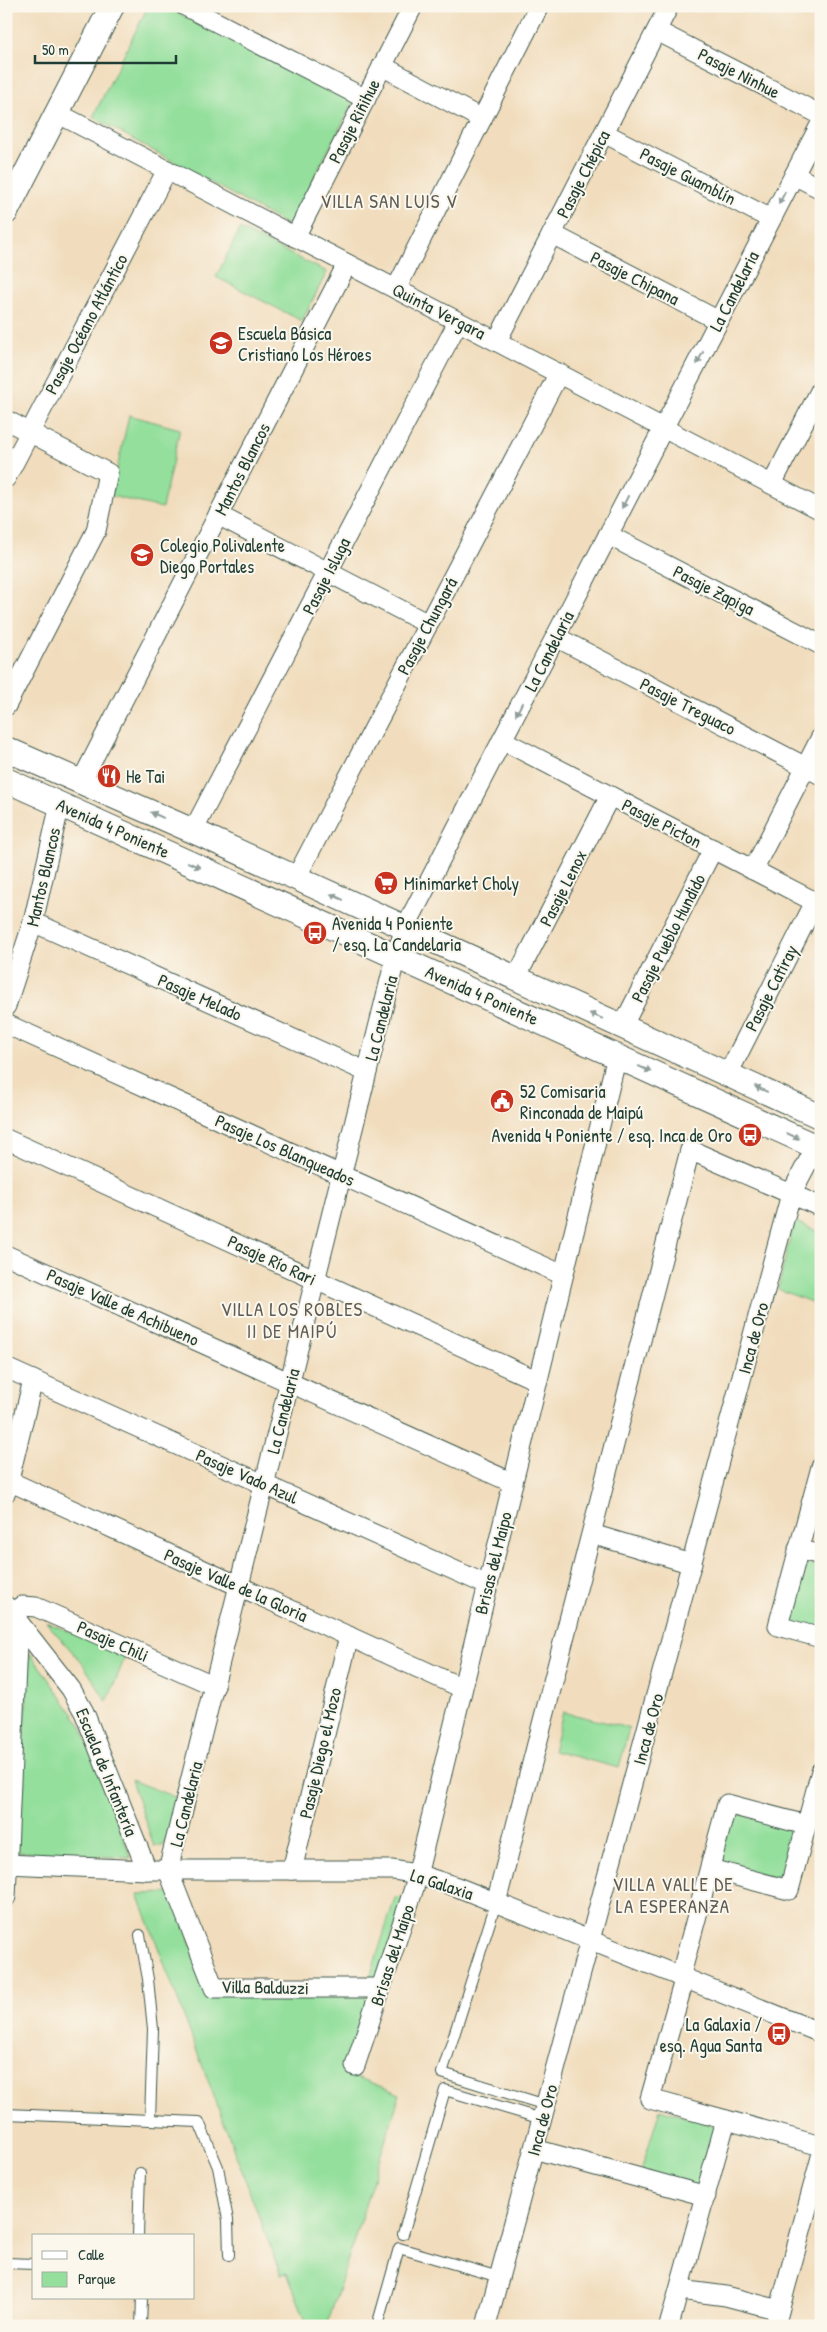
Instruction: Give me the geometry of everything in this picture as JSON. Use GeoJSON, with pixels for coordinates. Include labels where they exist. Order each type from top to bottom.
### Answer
{"type":"FeatureCollection","features":[{"type":"Feature","properties":{"kind":"street"},"geometry":{"type":"LineString","coordinates":[[6,212],[112,6]]}},
{"type":"Feature","properties":{"kind":"street"},"geometry":{"type":"LineString","coordinates":[[185,6],[366,98]]}},
{"type":"Feature","properties":{"kind":"street","name":"Pasaje Riñihue"},"geometry":{"type":"LineString","coordinates":[[295,237],[413,6]]}},
{"type":"Feature","properties":{"kind":"street"},"geometry":{"type":"LineString","coordinates":[[396,289],[539,6]]}},
{"type":"Feature","properties":{"kind":"street","name":"Pasaje Chépica"},"geometry":{"type":"LineString","coordinates":[[497,341],[669,6]]}},
{"type":"Feature","properties":{"kind":"street","name":"Pasaje Ninhue"},"geometry":{"type":"LineString","coordinates":[[657,31],[821,115]]}},
{"type":"Feature","properties":{"kind":"street"},"geometry":{"type":"LineString","coordinates":[[382,66],[482,119]]}},
{"type":"Feature","properties":{"kind":"street","name":"Quinta Vergara"},"geometry":{"type":"LineString","coordinates":[[57,113],[821,510]]}},
{"type":"Feature","properties":{"kind":"street","name":"La Candelaria"},"geometry":{"type":"LineString","coordinates":[[168,1870],[396,956],[405,928],[821,123]]}},
{"type":"Feature","properties":{"kind":"street","name":"Pasaje Guamblín"},"geometry":{"type":"LineString","coordinates":[[604,133],[771,219]]}},
{"type":"Feature","properties":{"kind":"street","name":"Pasaje Océano Atlántico"},"geometry":{"type":"LineString","coordinates":[[6,478],[167,170]]}},
{"type":"Feature","properties":{"kind":"street"},"geometry":{"type":"LineString","coordinates":[[794,175],[821,188]]}},
{"type":"Feature","properties":{"kind":"street","name":"Pasaje Chipana"},"geometry":{"type":"LineString","coordinates":[[552,234],[719,321]]}},
{"type":"Feature","properties":{"kind":"street","name":"Mantos Blancos"},"geometry":{"type":"LineString","coordinates":[[81,782],[347,264]]}},
{"type":"Feature","properties":{"kind":"street","name":"Pasaje Isluga"},"geometry":{"type":"LineString","coordinates":[[194,831],[458,322]]}},
{"type":"Feature","properties":{"kind":"street","name":"Pasaje Chungará"},"geometry":{"type":"LineString","coordinates":[[296,878],[559,373]]}},
{"type":"Feature","properties":{"kind":"street"},"geometry":{"type":"LineString","coordinates":[[772,484],[821,389]]}},
{"type":"Feature","properties":{"kind":"street"},"geometry":{"type":"LineString","coordinates":[[6,420],[108,473],[96,531],[6,706]]}},
{"type":"Feature","properties":{"kind":"street"},"geometry":{"type":"LineString","coordinates":[[218,515],[428,624]]}},
{"type":"Feature","properties":{"kind":"street","name":"Pasaje Zapiga"},"geometry":{"type":"LineString","coordinates":[[608,535],[821,645]]}},
{"type":"Feature","properties":{"kind":"street","name":"Pasaje Treguaco"},"geometry":{"type":"LineString","coordinates":[[556,637],[813,771]]}},
{"type":"Feature","properties":{"kind":"street"},"geometry":{"type":"LineString","coordinates":[[753,870],[813,771],[821,737]]}},
{"type":"Feature","properties":{"kind":"street","name":"Pasaje Picton"},"geometry":{"type":"LineString","coordinates":[[502,740],[818,904]]}},
{"type":"Feature","properties":{"kind":"street","name":"Avenida 4 Poniente"},"geometry":{"type":"LineString","coordinates":[[6,749],[194,831],[515,980],[821,1117]]}},
{"type":"Feature","properties":{"kind":"street","name":"Avenida 4 Poniente"},"geometry":{"type":"LineString","coordinates":[[6,780],[561,1031],[819,1144]]}},
{"type":"Feature","properties":{"kind":"street","name":"Pasaje Lenox"},"geometry":{"type":"LineString","coordinates":[[515,980],[610,796]]}},
{"type":"Feature","properties":{"kind":"street","name":"Mantos Blancos"},"geometry":{"type":"LineString","coordinates":[[6,1006],[11,969],[32,922],[60,804]]}},
{"type":"Feature","properties":{"kind":"street","name":"Pasaje Pueblo Hundido"},"geometry":{"type":"LineString","coordinates":[[622,1027],[713,849]]}},
{"type":"Feature","properties":{"kind":"street","name":"Pasaje Catiray"},"geometry":{"type":"LineString","coordinates":[[728,1074],[818,904]]}},
{"type":"Feature","properties":{"kind":"street","name":"Pasaje Melado"},"geometry":{"type":"LineString","coordinates":[[32,922],[367,1072]]}},
{"type":"Feature","properties":{"kind":"street"},"geometry":{"type":"LineString","coordinates":[[561,1031],[574,1006]]}},
{"type":"Feature","properties":{"kind":"street","name":"Pasaje Los Blanqueados"},"geometry":{"type":"LineString","coordinates":[[6,1024],[563,1275]]}},
{"type":"Feature","properties":{"kind":"street","name":"Brisas del Maipo"},"geometry":{"type":"LineString","coordinates":[[356,2066],[417,1874],[617,1056]]}},
{"type":"Feature","properties":{"kind":"street","name":"Pasaje Río Rari"},"geometry":{"type":"LineString","coordinates":[[6,1140],[538,1381]]}},
{"type":"Feature","properties":{"kind":"street","name":"Inca de Oro"},"geometry":{"type":"LineString","coordinates":[[489,2325],[499,2276],[791,1194],[819,1144]]}},
{"type":"Feature","properties":{"kind":"street"},"geometry":{"type":"LineString","coordinates":[[496,1903],[690,1150],[821,1207]]}},
{"type":"Feature","properties":{"kind":"street","name":"Pasaje Valle de Achibueno"},"geometry":{"type":"LineString","coordinates":[[6,1255],[513,1482]]}},
{"type":"Feature","properties":{"kind":"street","name":"Pasaje Vado Azul"},"geometry":{"type":"LineString","coordinates":[[6,1368],[488,1585]]}},
{"type":"Feature","properties":{"kind":"street"},"geometry":{"type":"LineString","coordinates":[[8,1487],[34,1380]]}},
{"type":"Feature","properties":{"kind":"street"},"geometry":{"type":"LineString","coordinates":[[821,1466],[778,1626],[821,1638]]}},
{"type":"Feature","properties":{"kind":"street","name":"Pasaje Valle de la Gloria"},"geometry":{"type":"LineString","coordinates":[[8,1487],[240,1586],[462,1688]]}},
{"type":"Feature","properties":{"kind":"street"},"geometry":{"type":"LineString","coordinates":[[592,1534],[692,1564]]}},
{"type":"Feature","properties":{"kind":"street"},"geometry":{"type":"LineString","coordinates":[[798,1549],[821,1555]]}},
{"type":"Feature","properties":{"kind":"street","name":"Pasaje Chili"},"geometry":{"type":"LineString","coordinates":[[12,1613],[22,1606],[31,1605],[215,1686]]}},
{"type":"Feature","properties":{"kind":"street"},"geometry":{"type":"LineString","coordinates":[[6,1897],[12,1613]]}},
{"type":"Feature","properties":{"kind":"street","name":"Escuela de Infantería"},"geometry":{"type":"LineString","coordinates":[[12,1613],[71,1689],[84,1712],[97,1738],[147,1870]]}},
{"type":"Feature","properties":{"kind":"street","name":"Pasaje Diego el Mozo"},"geometry":{"type":"LineString","coordinates":[[292,1870],[348,1636]]}},
{"type":"Feature","properties":{"kind":"street"},"geometry":{"type":"LineString","coordinates":[[710,1868],[789,1890],[821,1771]]}},
{"type":"Feature","properties":{"kind":"street"},"geometry":{"type":"LineString","coordinates":[[806,1825],[727,1804],[650,2099],[821,2146]]}},
{"type":"Feature","properties":{"kind":"street","name":"La Galaxia"},"geometry":{"type":"LineString","coordinates":[[7,1864],[147,1870],[393,1870],[417,1874],[496,1903],[821,2033]]}},
{"type":"Feature","properties":{"kind":"street","name":"Villa Balduzzi"},"geometry":{"type":"LineString","coordinates":[[168,1870],[214,1988],[381,1988]]}},
{"type":"Feature","properties":{"kind":"street"},"geometry":{"type":"LineString","coordinates":[[670,2326],[726,2120]]}},
{"type":"Feature","properties":{"kind":"street"},"geometry":{"type":"LineString","coordinates":[[534,2149],[706,2196]]}},
{"type":"Feature","properties":{"kind":"street"},"geometry":{"type":"LineString","coordinates":[[680,2290],[726,2296],[777,2318],[816,2193],[821,2157]]}},
{"type":"Feature","properties":{"kind":"lane"},"geometry":{"type":"LineString","coordinates":[[496,1903],[442,2073],[544,2112]]}},
{"type":"Feature","properties":{"kind":"lane"},"geometry":{"type":"LineString","coordinates":[[140,1936],[153,2029],[150,2120]]}},
{"type":"Feature","properties":{"kind":"lane"},"geometry":{"type":"LineString","coordinates":[[403,2234],[445,2090],[544,2112]]}},
{"type":"Feature","properties":{"kind":"lane"},"geometry":{"type":"LineString","coordinates":[[6,2114],[199,2122],[218,2167],[228,2220],[229,2255]]}},
{"type":"Feature","properties":{"kind":"lane"},"geometry":{"type":"LineString","coordinates":[[138,2234],[140,2173]]}},
{"type":"Feature","properties":{"kind":"lane"},"geometry":{"type":"LineString","coordinates":[[377,2326],[399,2248],[499,2276]]}},
{"type":"Feature","properties":{"kind":"lane"},"geometry":{"type":"LineString","coordinates":[[6,2263],[32,2264]]}},
{"type":"Feature","properties":{"kind":"lane"},"geometry":{"type":"LineString","coordinates":[[141,2326],[142,2300]]}},
{"type":"Feature","properties":{"kind":"green space"},"geometry":{"type":"Polygon","coordinates":[[[148,6],[164,6],[354,101],[289,226],[93,117],[148,6]]]}},
{"type":"Feature","properties":{"kind":"green space"},"geometry":{"type":"Polygon","coordinates":[[[240,229],[327,272],[302,321],[216,277],[240,229]]]}},
{"type":"Feature","properties":{"kind":"green space"},"geometry":{"type":"Polygon","coordinates":[[[129,415],[180,429],[162,508],[111,496],[129,415]]]}},
{"type":"Feature","properties":{"kind":"green space"},"geometry":{"type":"Polygon","coordinates":[[[794,1221],[821,1233],[821,1306],[778,1289],[794,1221]]]}},
{"type":"Feature","properties":{"kind":"green space"},"geometry":{"type":"Polygon","coordinates":[[[800,1562],[821,1567],[821,1630],[784,1621],[800,1562]]]}},
{"type":"Feature","properties":{"kind":"green space"},"geometry":{"type":"Polygon","coordinates":[[[46,1622],[126,1655],[107,1702],[83,1664],[46,1622]]]}},
{"type":"Feature","properties":{"kind":"green space"},"geometry":{"type":"Polygon","coordinates":[[[30,1653],[81,1725],[131,1858],[15,1852],[30,1653]]]}},
{"type":"Feature","properties":{"kind":"green space"},"geometry":{"type":"Polygon","coordinates":[[[563,1712],[629,1728],[619,1768],[553,1751],[563,1712]]]}},
{"type":"Feature","properties":{"kind":"green space"},"geometry":{"type":"Polygon","coordinates":[[[131,1780],[180,1799],[163,1846],[154,1846],[131,1780]]]}},
{"type":"Feature","properties":{"kind":"green space"},"geometry":{"type":"Polygon","coordinates":[[[733,1812],[796,1829],[781,1882],[718,1865],[733,1812]]]}},
{"type":"Feature","properties":{"kind":"green space"},"geometry":{"type":"Polygon","coordinates":[[[172,1893],[211,1993],[375,1994],[349,2074],[400,2094],[327,2326],[308,2326],[287,2273],[281,2275],[138,1894],[172,1893]]]}},
{"type":"Feature","properties":{"kind":"green space"},"geometry":{"type":"Polygon","coordinates":[[[405,1897],[377,1982],[369,1980],[395,1898],[405,1897]]]}},
{"type":"Feature","properties":{"kind":"green space"},"geometry":{"type":"Polygon","coordinates":[[[660,2109],[719,2127],[701,2189],[641,2171],[660,2109]]]}},
{"type":"Feature","properties":{"kind":"place","name":"Escuela Básica Cristiano Los Héroes"},"geometry":{"type":"Point","coordinates":[221,343]}},
{"type":"Feature","properties":{"kind":"place","name":"Colegio Polivalente Diego Portales"},"geometry":{"type":"Point","coordinates":[142,555]}},
{"type":"Feature","properties":{"kind":"place","name":"He Tai"},"geometry":{"type":"Point","coordinates":[109,776]}},
{"type":"Feature","properties":{"kind":"place","name":"Minimarket Choly"},"geometry":{"type":"Point","coordinates":[386,883]}},
{"type":"Feature","properties":{"kind":"place","name":"Avenida 4 Poniente / esq. La Candelaria"},"geometry":{"type":"Point","coordinates":[315,933]}},
{"type":"Feature","properties":{"kind":"place","name":"52 Comisaria Rinconada de Maipú"},"geometry":{"type":"Point","coordinates":[502,1101]}},
{"type":"Feature","properties":{"kind":"place","name":"Avenida 4 Poniente / esq. Inca de Oro"},"geometry":{"type":"Point","coordinates":[750,1135]}},
{"type":"Feature","properties":{"kind":"place","name":"La Galaxia / esq. Agua Santa"},"geometry":{"type":"Point","coordinates":[779,2034]}},
{"type":"Feature","properties":{"kind":"district","name":"VILLA SAN LUIS V"},"geometry":{"type":"Point","coordinates":[389,201]}},
{"type":"Feature","properties":{"kind":"district","name":"VILLA LOS ROBLES II DE MAIPÚ"},"geometry":{"type":"Point","coordinates":[292,1320]}},
{"type":"Feature","properties":{"kind":"district","name":"VILLA VALLE DE LA ESPERANZA"},"geometry":{"type":"Point","coordinates":[673,1895]}}]}
